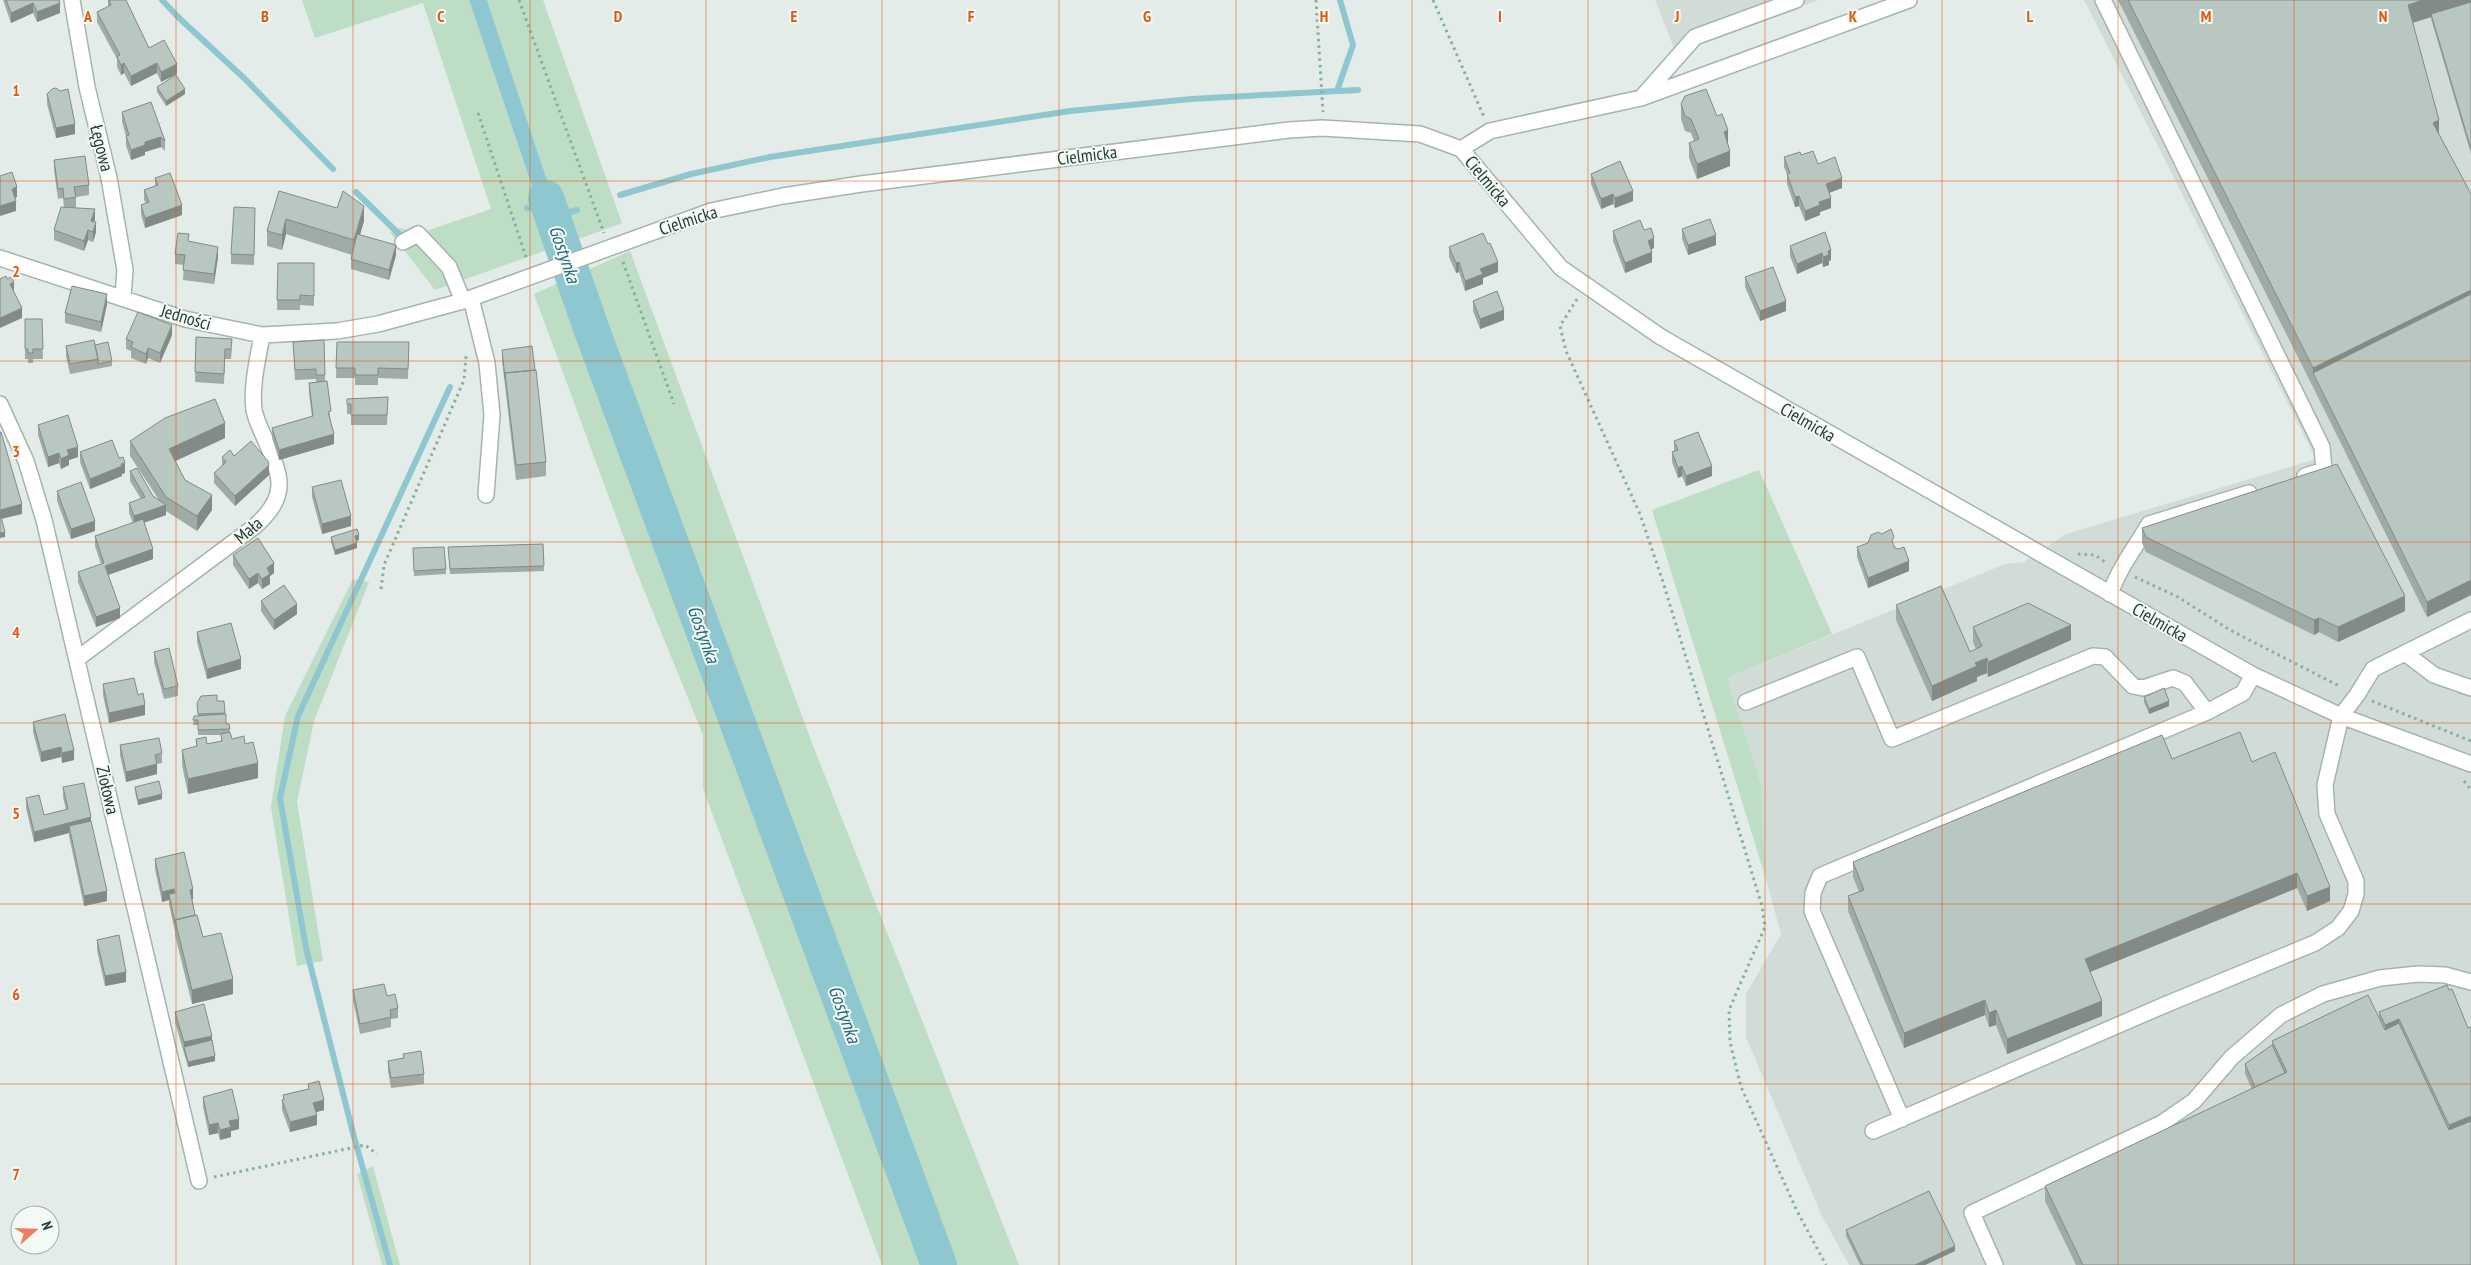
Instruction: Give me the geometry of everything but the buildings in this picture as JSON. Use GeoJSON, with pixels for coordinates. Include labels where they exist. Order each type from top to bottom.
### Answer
{"type":"FeatureCollection","features":[{"type":"Feature","properties":{"kind":"street","name":"Łęgowa"},"geometry":{"type":"LineString","coordinates":[[72,0],[84,70],[109,178],[125,270],[122,297]]}},
{"type":"Feature","properties":{"kind":"street"},"geometry":{"type":"LineString","coordinates":[[1641,98],[1695,38],[1796,0]]}},
{"type":"Feature","properties":{"kind":"street"},"geometry":{"type":"LineString","coordinates":[[1461,149],[1490,131],[1641,98],[1909,0]]}},
{"type":"Feature","properties":{"kind":"street"},"geometry":{"type":"LineString","coordinates":[[2103,0],[2322,446],[2324,470],[2287,482]]}},
{"type":"Feature","properties":{"kind":"street","name":"Cielmicka"},"geometry":{"type":"LineString","coordinates":[[378,324],[467,299],[711,211],[783,196],[861,184],[1289,130],[1322,128],[1420,134],[1461,149],[1560,268],[1660,337],[2253,675],[2341,716],[2471,764]]}},
{"type":"Feature","properties":{"kind":"street"},"geometry":{"type":"LineString","coordinates":[[403,242],[418,234],[448,268],[467,299],[487,363],[492,415],[486,495]]}},
{"type":"Feature","properties":{"kind":"street","name":"Jedności"},"geometry":{"type":"LineString","coordinates":[[0,258],[185,319],[262,334],[337,331],[378,324]]}},
{"type":"Feature","properties":{"kind":"street","name":"Mała"},"geometry":{"type":"LineString","coordinates":[[77,659],[254,527],[275,505],[279,490],[278,473],[254,410],[257,362],[262,334]]}},
{"type":"Feature","properties":{"kind":"street","name":"Ziołowa"},"geometry":{"type":"LineString","coordinates":[[0,404],[26,461],[44,520],[199,1181]]}},
{"type":"Feature","properties":{"kind":"street"},"geometry":{"type":"LineString","coordinates":[[2110,594],[2119,570],[2130,557],[2149,524],[2259,490]]}},
{"type":"Feature","properties":{"kind":"street"},"geometry":{"type":"LineString","coordinates":[[1873,1131],[2168,1004],[2316,943],[2338,928],[2351,911],[2356,894],[2356,881],[2327,814],[2325,784],[2341,716],[2373,669],[2471,620]]}},
{"type":"Feature","properties":{"kind":"street"},"geometry":{"type":"LineString","coordinates":[[2405,653],[2434,675],[2471,688]]}},
{"type":"Feature","properties":{"kind":"street"},"geometry":{"type":"LineString","coordinates":[[1746,702],[1857,656],[1892,739],[2093,656],[2105,657],[2133,686],[2143,688],[2174,678],[2185,683],[2207,712]]}},
{"type":"Feature","properties":{"kind":"street"},"geometry":{"type":"LineString","coordinates":[[1902,1119],[1812,911],[1813,893],[1820,876],[2207,712],[2243,693],[2253,675]]}},
{"type":"Feature","properties":{"kind":"street"},"geometry":{"type":"LineString","coordinates":[[1995,1265],[1972,1213],[2162,1123],[2194,1101],[2232,1057],[2281,1015],[2323,994],[2380,978],[2418,974],[2444,975],[2471,981]]}},
{"type":"Feature","properties":{"kind":"path"},"geometry":{"type":"LineString","coordinates":[[519,0],[598,219]]}},
{"type":"Feature","properties":{"kind":"path"},"geometry":{"type":"LineString","coordinates":[[1316,0],[1323,103]]}},
{"type":"Feature","properties":{"kind":"path"},"geometry":{"type":"LineString","coordinates":[[1434,0],[1490,131]]}},
{"type":"Feature","properties":{"kind":"path"},"geometry":{"type":"LineString","coordinates":[[478,113],[525,254]]}},
{"type":"Feature","properties":{"kind":"path"},"geometry":{"type":"LineString","coordinates":[[617,245],[674,404]]}},
{"type":"Feature","properties":{"kind":"path"},"geometry":{"type":"LineString","coordinates":[[1586,286],[1560,326],[1566,351],[1640,514],[1663,582],[1762,906],[1765,927],[1729,1010],[1730,1042],[1734,1060],[1741,1087],[1798,1211],[1826,1265]]}},
{"type":"Feature","properties":{"kind":"path"},"geometry":{"type":"LineString","coordinates":[[381,589],[384,565],[464,380],[468,347]]}},
{"type":"Feature","properties":{"kind":"path"},"geometry":{"type":"LineString","coordinates":[[2070,553],[2094,555],[2119,570],[2178,596],[2230,630],[2357,695],[2471,741]]}},
{"type":"Feature","properties":{"kind":"path"},"geometry":{"type":"LineString","coordinates":[[2463,779],[2471,790]]}},
{"type":"Feature","properties":{"kind":"path"},"geometry":{"type":"LineString","coordinates":[[199,1181],[365,1145],[377,1154]]}},
{"type":"Feature","properties":{"kind":"shaded area"},"geometry":{"type":"Polygon","coordinates":[[[1655,0],[1818,0],[1676,53],[1655,0]]]}},
{"type":"Feature","properties":{"kind":"shaded area"},"geometry":{"type":"Polygon","coordinates":[[[2084,0],[2471,0],[2471,1265],[1849,1265],[1821,1214],[1746,1037],[1746,994],[1781,934],[1765,876],[1761,782],[1727,678],[2005,564],[2024,562],[2066,534],[2316,459],[2084,0]]]}},
{"type":"Feature","properties":{"kind":"green space"},"geometry":{"type":"Polygon","coordinates":[[[302,0],[469,0],[553,248],[435,290],[390,232],[398,228],[423,232],[491,209],[423,3],[315,38],[302,0]]]}},
{"type":"Feature","properties":{"kind":"green space"},"geometry":{"type":"Polygon","coordinates":[[[487,0],[543,0],[622,223],[568,243],[487,0]]]}},
{"type":"Feature","properties":{"kind":"green space"},"geometry":{"type":"Polygon","coordinates":[[[630,251],[812,743],[1019,1265],[882,1265],[703,789],[703,735],[635,568],[534,294],[630,251]]]}},
{"type":"Feature","properties":{"kind":"green space"},"geometry":{"type":"Polygon","coordinates":[[[1759,470],[1832,634],[1727,678],[1761,783],[1765,876],[1652,510],[1759,470]]]}},
{"type":"Feature","properties":{"kind":"green space"},"geometry":{"type":"Polygon","coordinates":[[[353,579],[369,582],[314,721],[297,802],[323,961],[297,966],[271,807],[285,716],[353,579]]]}},
{"type":"Feature","properties":{"kind":"green space"},"geometry":{"type":"Polygon","coordinates":[[[373,1166],[400,1265],[382,1265],[357,1174],[373,1166]]]}},
{"type":"Feature","properties":{"kind":"water"},"geometry":{"type":"Polygon","coordinates":[[[469,0],[487,0],[568,243],[553,248],[469,0]]]}},
{"type":"Feature","properties":{"kind":"waterway"},"geometry":{"type":"LineString","coordinates":[[162,0],[245,79],[333,169]]}},
{"type":"Feature","properties":{"kind":"waterway"},"geometry":{"type":"LineString","coordinates":[[620,195],[691,174],[770,157],[1070,111],[1191,99],[1337,91],[1353,45],[1340,0]]}},
{"type":"Feature","properties":{"kind":"waterway"},"geometry":{"type":"LineString","coordinates":[[1337,91],[1358,90]]}},
{"type":"Feature","properties":{"kind":"waterway"},"geometry":{"type":"LineString","coordinates":[[356,192],[400,235]]}},
{"type":"Feature","properties":{"kind":"waterway","name":"Gostynka"},"geometry":{"type":"LineString","coordinates":[[546,198],[591,328],[939,1265]]}},
{"type":"Feature","properties":{"kind":"waterway"},"geometry":{"type":"LineString","coordinates":[[527,208],[546,206]]}},
{"type":"Feature","properties":{"kind":"waterway"},"geometry":{"type":"LineString","coordinates":[[553,217],[577,210]]}},
{"type":"Feature","properties":{"kind":"waterway"},"geometry":{"type":"LineString","coordinates":[[390,1265],[353,1133],[306,948],[280,798],[298,716],[450,387]]}}]}
